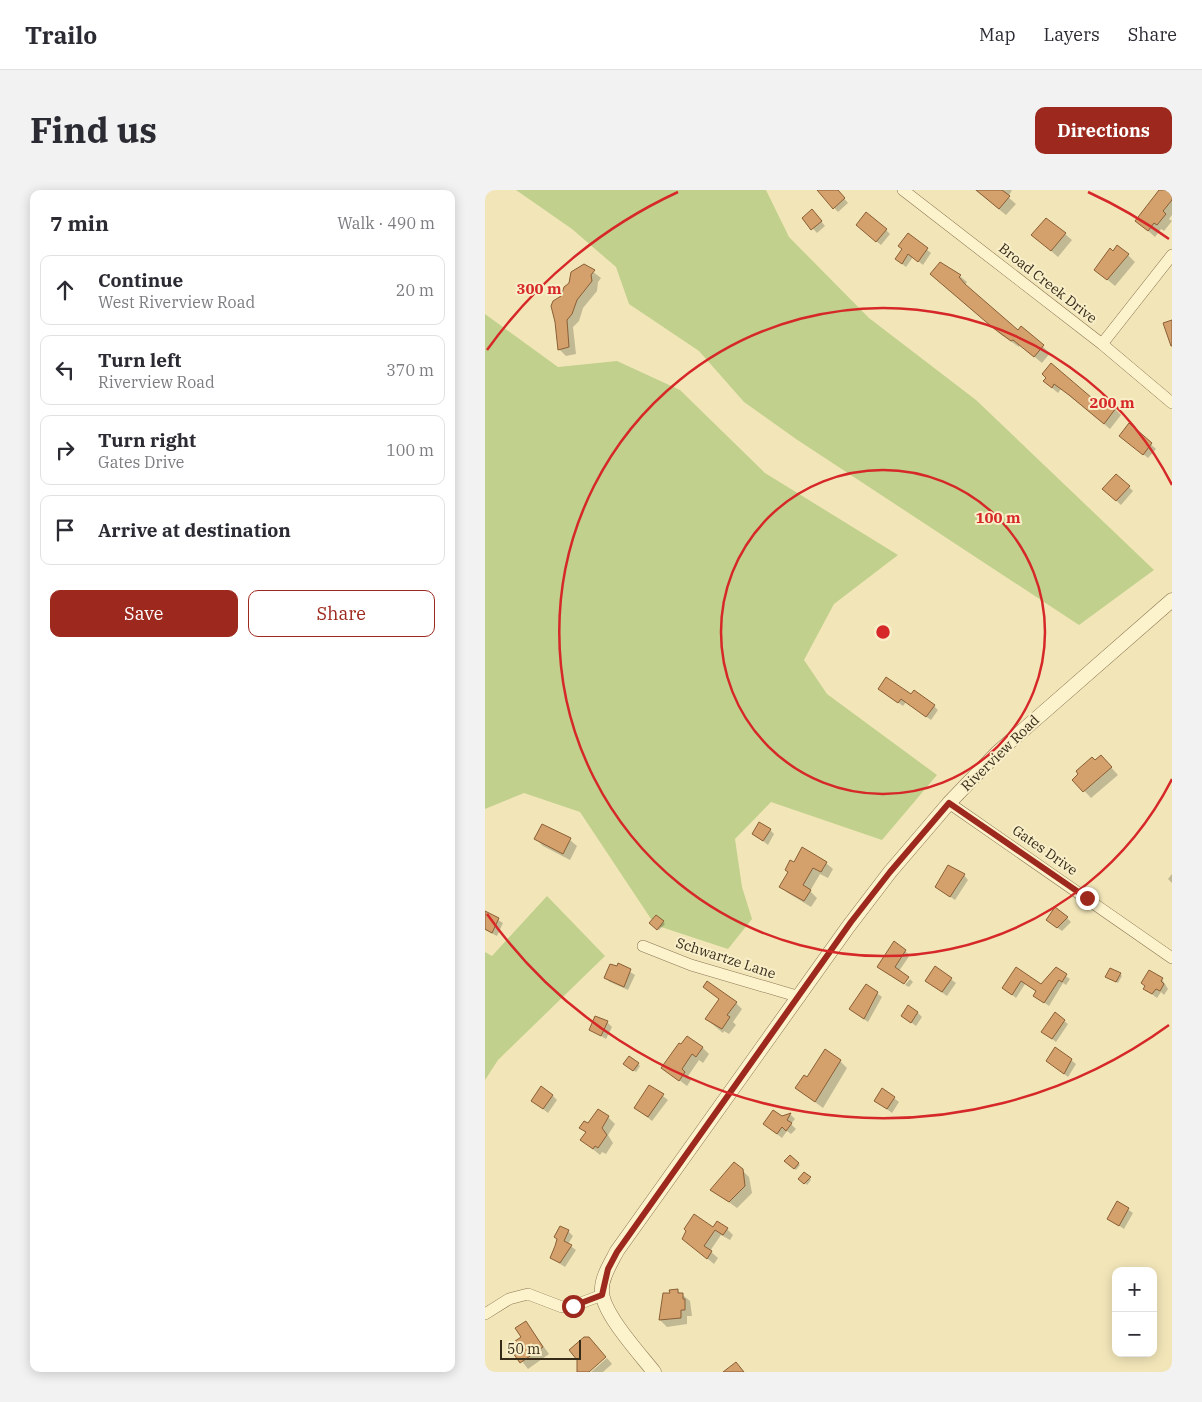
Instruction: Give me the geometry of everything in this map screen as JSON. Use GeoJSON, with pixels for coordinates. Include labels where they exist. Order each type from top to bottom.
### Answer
{"type":"FeatureCollection","features":[{"type":"Feature","properties":{"kind":"street","name":"Broad Creek Drive"},"geometry":{"type":"LineString","coordinates":[[903,190],[1102,344],[1172,403]]}},
{"type":"Feature","properties":{"kind":"street"},"geometry":{"type":"LineString","coordinates":[[1102,344],[1172,255]]}},
{"type":"Feature","properties":{"kind":"street","name":"Riverview Road"},"geometry":{"type":"LineString","coordinates":[[602,1295],[608,1269],[617,1252],[869,899],[949,803],[1011,741],[1172,600]]}},
{"type":"Feature","properties":{"kind":"street","name":"Gates Drive"},"geometry":{"type":"LineString","coordinates":[[949,803],[1172,958]]}},
{"type":"Feature","properties":{"kind":"street","name":"Schwartze Lane"},"geometry":{"type":"LineString","coordinates":[[643,946],[691,965],[800,997]]}},
{"type":"Feature","properties":{"kind":"street"},"geometry":{"type":"LineString","coordinates":[[485,1314],[509,1298],[528,1294],[562,1307],[573,1306],[602,1295],[614,1321],[654,1372]]}},
{"type":"Feature","properties":{"kind":"green space"},"geometry":{"type":"Polygon","coordinates":[[[516,190],[766,190],[789,237],[869,318],[976,400],[1154,570],[1079,625],[796,439],[744,402],[699,351],[629,304],[616,267],[572,229],[516,190]]]}},
{"type":"Feature","properties":{"kind":"green space"},"geometry":{"type":"Polygon","coordinates":[[[485,314],[558,367],[617,361],[680,390],[765,473],[898,555],[834,604],[804,660],[827,694],[937,775],[882,840],[771,802],[735,839],[742,887],[752,919],[728,949],[655,925],[580,812],[524,793],[485,809],[485,314]]]}},
{"type":"Feature","properties":{"kind":"green space"},"geometry":{"type":"Polygon","coordinates":[[[547,896],[605,956],[498,1060],[485,1080],[485,952],[492,956],[547,896]]]}},
{"type":"Feature","properties":{"kind":"building"},"geometry":{"type":"Polygon","coordinates":[[[817,190],[838,190],[845,198],[833,209],[817,190]]]}},
{"type":"Feature","properties":{"kind":"building"},"geometry":{"type":"Polygon","coordinates":[[[976,190],[1002,190],[1010,196],[999,209],[976,190]]]}},
{"type":"Feature","properties":{"kind":"building"},"geometry":{"type":"Polygon","coordinates":[[[1159,190],[1172,190],[1172,200],[1163,211],[1166,214],[1157,225],[1154,223],[1148,231],[1135,221],[1159,190]]]}},
{"type":"Feature","properties":{"kind":"building"},"geometry":{"type":"Polygon","coordinates":[[[812,209],[822,221],[811,230],[802,218],[812,209]]]}},
{"type":"Feature","properties":{"kind":"building"},"geometry":{"type":"Polygon","coordinates":[[[866,212],[887,229],[876,242],[856,225],[866,212]]]}},
{"type":"Feature","properties":{"kind":"building"},"geometry":{"type":"Polygon","coordinates":[[[1046,218],[1066,233],[1051,251],[1031,235],[1046,218]]]}},
{"type":"Feature","properties":{"kind":"building"},"geometry":{"type":"Polygon","coordinates":[[[908,233],[928,248],[918,262],[908,254],[902,264],[895,259],[902,249],[898,246],[908,233]]]}},
{"type":"Feature","properties":{"kind":"building"},"geometry":{"type":"Polygon","coordinates":[[[1117,245],[1129,254],[1107,280],[1094,270],[1110,248],[1113,251],[1117,245]]]}},
{"type":"Feature","properties":{"kind":"building"},"geometry":{"type":"Polygon","coordinates":[[[940,262],[961,275],[959,277],[965,284],[1018,330],[1021,326],[1044,345],[1034,357],[1013,340],[1011,341],[992,327],[930,274],[940,262]]]}},
{"type":"Feature","properties":{"kind":"building"},"geometry":{"type":"Polygon","coordinates":[[[584,264],[595,270],[591,275],[592,281],[577,300],[572,314],[567,320],[569,347],[558,350],[551,306],[553,301],[561,296],[564,287],[569,283],[571,272],[584,264]]]}},
{"type":"Feature","properties":{"kind":"building"},"geometry":{"type":"Polygon","coordinates":[[[1172,320],[1172,346],[1171,346],[1163,323],[1172,320]]]}},
{"type":"Feature","properties":{"kind":"building"},"geometry":{"type":"Polygon","coordinates":[[[1051,363],[1092,398],[1102,403],[1104,400],[1116,408],[1104,424],[1054,384],[1052,388],[1043,381],[1046,378],[1042,374],[1051,363]]]}},
{"type":"Feature","properties":{"kind":"building"},"geometry":{"type":"Polygon","coordinates":[[[1129,423],[1152,443],[1143,455],[1119,436],[1129,423]]]}},
{"type":"Feature","properties":{"kind":"building"},"geometry":{"type":"Polygon","coordinates":[[[1116,474],[1130,486],[1116,501],[1102,489],[1116,474]]]}},
{"type":"Feature","properties":{"kind":"building"},"geometry":{"type":"Polygon","coordinates":[[[886,677],[911,694],[914,690],[935,705],[926,717],[901,699],[898,703],[878,689],[886,677]]]}},
{"type":"Feature","properties":{"kind":"building"},"geometry":{"type":"Polygon","coordinates":[[[1101,755],[1112,767],[1083,792],[1072,780],[1078,774],[1076,771],[1092,757],[1095,760],[1101,755]]]}},
{"type":"Feature","properties":{"kind":"building"},"geometry":{"type":"Polygon","coordinates":[[[759,822],[771,829],[763,841],[752,834],[759,822]]]}},
{"type":"Feature","properties":{"kind":"building"},"geometry":{"type":"Polygon","coordinates":[[[542,824],[571,838],[563,854],[534,839],[542,824]]]}},
{"type":"Feature","properties":{"kind":"building"},"geometry":{"type":"Polygon","coordinates":[[[802,847],[827,862],[821,872],[813,868],[803,885],[811,890],[804,901],[779,887],[788,872],[785,870],[790,860],[794,862],[802,847]]]}},
{"type":"Feature","properties":{"kind":"building"},"geometry":{"type":"Polygon","coordinates":[[[948,865],[965,874],[950,897],[935,887],[948,865]]]}},
{"type":"Feature","properties":{"kind":"building"},"geometry":{"type":"Polygon","coordinates":[[[1055,907],[1068,917],[1057,928],[1046,920],[1055,907]]]}},
{"type":"Feature","properties":{"kind":"building"},"geometry":{"type":"Polygon","coordinates":[[[485,911],[499,918],[492,933],[485,929],[485,911]]]}},
{"type":"Feature","properties":{"kind":"building"},"geometry":{"type":"Polygon","coordinates":[[[656,915],[664,921],[657,930],[649,923],[656,915]]]}},
{"type":"Feature","properties":{"kind":"building"},"geometry":{"type":"Polygon","coordinates":[[[894,941],[906,950],[895,967],[909,977],[904,984],[877,967],[894,941]]]}},
{"type":"Feature","properties":{"kind":"building"},"geometry":{"type":"Polygon","coordinates":[[[618,963],[631,969],[624,987],[604,978],[610,964],[617,966],[618,963]]]}},
{"type":"Feature","properties":{"kind":"building"},"geometry":{"type":"Polygon","coordinates":[[[935,966],[952,978],[942,992],[925,981],[935,966]]]}},
{"type":"Feature","properties":{"kind":"building"},"geometry":{"type":"Polygon","coordinates":[[[1016,967],[1041,984],[1056,967],[1067,974],[1062,982],[1059,980],[1044,1003],[1033,996],[1036,991],[1021,981],[1012,995],[1002,988],[1016,967]]]}},
{"type":"Feature","properties":{"kind":"building"},"geometry":{"type":"Polygon","coordinates":[[[1110,968],[1121,973],[1116,982],[1105,977],[1110,968]]]}},
{"type":"Feature","properties":{"kind":"building"},"geometry":{"type":"Polygon","coordinates":[[[1149,970],[1163,978],[1161,981],[1164,984],[1160,991],[1156,989],[1152,994],[1143,989],[1145,986],[1141,983],[1149,970]]]}},
{"type":"Feature","properties":{"kind":"building"},"geometry":{"type":"Polygon","coordinates":[[[707,981],[737,1002],[727,1015],[730,1017],[722,1029],[705,1019],[719,999],[703,987],[707,981]]]}},
{"type":"Feature","properties":{"kind":"building"},"geometry":{"type":"Polygon","coordinates":[[[866,984],[878,992],[864,1019],[849,1009],[866,984]]]}},
{"type":"Feature","properties":{"kind":"building"},"geometry":{"type":"Polygon","coordinates":[[[908,1005],[918,1012],[911,1023],[901,1016],[908,1005]]]}},
{"type":"Feature","properties":{"kind":"building"},"geometry":{"type":"Polygon","coordinates":[[[1055,1012],[1065,1020],[1052,1039],[1041,1032],[1055,1012]]]}},
{"type":"Feature","properties":{"kind":"building"},"geometry":{"type":"Polygon","coordinates":[[[595,1016],[608,1021],[601,1036],[589,1030],[595,1016]]]}},
{"type":"Feature","properties":{"kind":"building"},"geometry":{"type":"Polygon","coordinates":[[[687,1036],[703,1047],[696,1057],[692,1054],[682,1069],[685,1072],[679,1081],[661,1068],[679,1043],[681,1044],[687,1036]]]}},
{"type":"Feature","properties":{"kind":"building"},"geometry":{"type":"Polygon","coordinates":[[[1055,1047],[1072,1059],[1064,1074],[1046,1061],[1055,1047]]]}},
{"type":"Feature","properties":{"kind":"building"},"geometry":{"type":"Polygon","coordinates":[[[825,1049],[841,1060],[815,1102],[795,1088],[804,1075],[807,1077],[825,1049]]]}},
{"type":"Feature","properties":{"kind":"building"},"geometry":{"type":"Polygon","coordinates":[[[629,1056],[639,1063],[633,1071],[623,1064],[629,1056]]]}},
{"type":"Feature","properties":{"kind":"building"},"geometry":{"type":"Polygon","coordinates":[[[649,1085],[664,1094],[648,1117],[634,1108],[649,1085]]]}},
{"type":"Feature","properties":{"kind":"building"},"geometry":{"type":"Polygon","coordinates":[[[541,1086],[553,1095],[543,1109],[531,1101],[541,1086]]]}},
{"type":"Feature","properties":{"kind":"building"},"geometry":{"type":"Polygon","coordinates":[[[882,1088],[895,1097],[887,1109],[874,1101],[882,1088]]]}},
{"type":"Feature","properties":{"kind":"building"},"geometry":{"type":"Polygon","coordinates":[[[598,1109],[609,1116],[602,1128],[607,1135],[598,1148],[595,1146],[593,1149],[580,1140],[586,1132],[579,1128],[584,1121],[588,1123],[598,1109]]]}},
{"type":"Feature","properties":{"kind":"building"},"geometry":{"type":"Polygon","coordinates":[[[773,1110],[782,1116],[791,1113],[787,1120],[792,1123],[786,1131],[782,1127],[777,1134],[763,1124],[773,1110]]]}},
{"type":"Feature","properties":{"kind":"building"},"geometry":{"type":"Polygon","coordinates":[[[790,1155],[799,1163],[794,1169],[784,1161],[790,1155]]]}},
{"type":"Feature","properties":{"kind":"building"},"geometry":{"type":"Polygon","coordinates":[[[734,1162],[743,1169],[745,1186],[729,1202],[710,1190],[734,1162]]]}},
{"type":"Feature","properties":{"kind":"building"},"geometry":{"type":"Polygon","coordinates":[[[804,1172],[811,1177],[804,1184],[798,1179],[804,1172]]]}},
{"type":"Feature","properties":{"kind":"building"},"geometry":{"type":"Polygon","coordinates":[[[1117,1201],[1129,1208],[1119,1226],[1107,1219],[1117,1201]]]}},
{"type":"Feature","properties":{"kind":"building"},"geometry":{"type":"Polygon","coordinates":[[[694,1214],[713,1227],[717,1221],[728,1228],[723,1235],[715,1230],[704,1246],[712,1251],[707,1259],[682,1239],[686,1231],[684,1229],[694,1214]]]}},
{"type":"Feature","properties":{"kind":"building"},"geometry":{"type":"Polygon","coordinates":[[[560,1226],[569,1230],[564,1241],[572,1245],[560,1263],[550,1258],[557,1239],[554,1237],[560,1226]]]}},
{"type":"Feature","properties":{"kind":"building"},"geometry":{"type":"Polygon","coordinates":[[[678,1289],[678,1293],[683,1293],[683,1299],[685,1299],[685,1310],[681,1310],[681,1318],[659,1320],[663,1293],[670,1293],[669,1290],[678,1289]]]}},
{"type":"Feature","properties":{"kind":"building"},"geometry":{"type":"Polygon","coordinates":[[[526,1321],[543,1347],[520,1363],[508,1346],[521,1337],[515,1328],[526,1321]]]}},
{"type":"Feature","properties":{"kind":"building"},"geometry":{"type":"Polygon","coordinates":[[[584,1337],[589,1337],[606,1357],[589,1372],[577,1372],[577,1360],[569,1350],[584,1337]]]}},
{"type":"Feature","properties":{"kind":"building"},"geometry":{"type":"Polygon","coordinates":[[[736,1362],[744,1372],[723,1372],[736,1362]]]}},
{"type":"Feature","properties":{"kind":"route"},"geometry":{"type":"LineString","coordinates":[[573,1306],[602,1295],[608,1269],[617,1252],[656,1196],[800,997],[851,922],[890,872],[949,803],[1087,898]]}}]}
